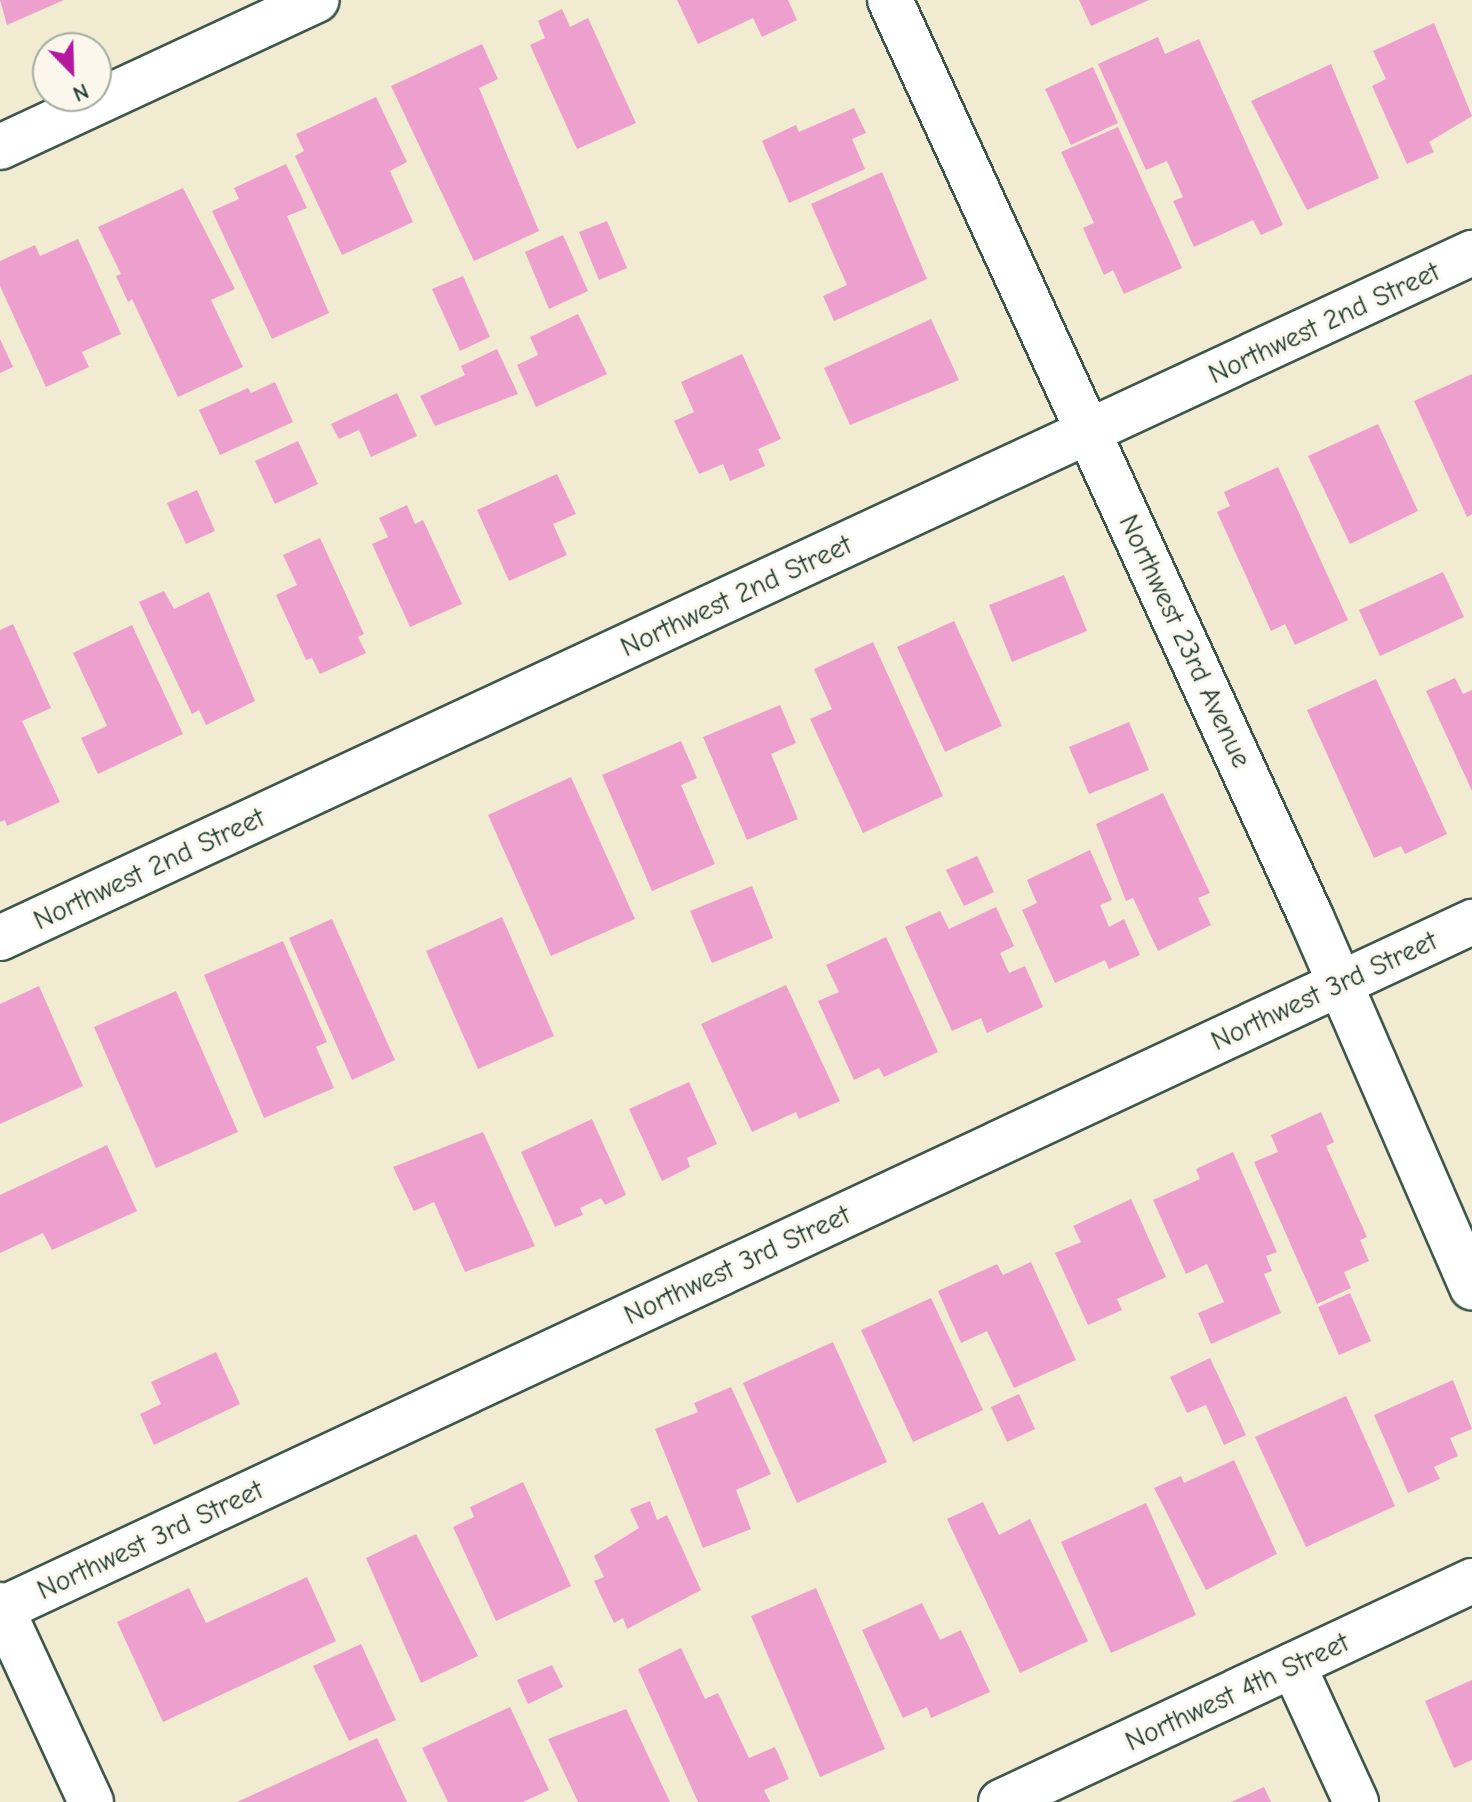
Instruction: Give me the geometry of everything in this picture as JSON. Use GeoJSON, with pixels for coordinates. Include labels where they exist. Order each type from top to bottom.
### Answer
{"type":"FeatureCollection","features":[{"type":"Feature","properties":{"kind":"street"},"geometry":{"type":"LineString","coordinates":[[0,147],[316,0]]}},
{"type":"Feature","properties":{"kind":"street","name":"Northwest 23rd Avenue"},"geometry":{"type":"LineString","coordinates":[[890,0],[1090,432],[1470,1273]]}},
{"type":"Feature","properties":{"kind":"street","name":"Northwest 2nd Street"},"geometry":{"type":"LineString","coordinates":[[0,938],[1472,253]]}},
{"type":"Feature","properties":{"kind":"street","name":"Northwest 3rd Street"},"geometry":{"type":"LineString","coordinates":[[1,1607],[1472,922]]}},
{"type":"Feature","properties":{"kind":"street","name":"Northwest 4th Street"},"geometry":{"type":"LineString","coordinates":[[1001,1802],[1472,1581]]}},
{"type":"Feature","properties":{"kind":"street"},"geometry":{"type":"LineString","coordinates":[[1,1607],[91,1802]]}},
{"type":"Feature","properties":{"kind":"street"},"geometry":{"type":"LineString","coordinates":[[1293,1665],[1356,1802]]}},
{"type":"Feature","properties":{"kind":"building"},"geometry":{"type":"Polygon","coordinates":[[[0,0],[64,0],[7,25],[0,0]]]}},
{"type":"Feature","properties":{"kind":"building"},"geometry":{"type":"Polygon","coordinates":[[[677,0],[788,0],[797,20],[762,37],[753,18],[698,44],[677,0]]]}},
{"type":"Feature","properties":{"kind":"building"},"geometry":{"type":"Polygon","coordinates":[[[1079,0],[1149,0],[1091,26],[1079,0]]]}},
{"type":"Feature","properties":{"kind":"building"},"geometry":{"type":"Polygon","coordinates":[[[562,9],[570,27],[588,18],[636,123],[577,149],[530,45],[545,38],[538,21],[562,9]]]}},
{"type":"Feature","properties":{"kind":"building"},"geometry":{"type":"Polygon","coordinates":[[[1434,23],[1472,116],[1429,142],[1434,152],[1407,164],[1372,86],[1386,79],[1373,51],[1434,23]]]}},
{"type":"Feature","properties":{"kind":"building"},"geometry":{"type":"Polygon","coordinates":[[[1158,37],[1165,54],[1199,39],[1283,225],[1261,235],[1253,220],[1194,247],[1173,201],[1183,197],[1167,161],[1146,170],[1098,64],[1158,37]]]}},
{"type":"Feature","properties":{"kind":"building"},"geometry":{"type":"Polygon","coordinates":[[[482,44],[498,79],[479,88],[539,231],[474,261],[391,86],[482,44]]]}},
{"type":"Feature","properties":{"kind":"building"},"geometry":{"type":"Polygon","coordinates":[[[1331,64],[1379,178],[1307,210],[1251,101],[1331,64]]]}},
{"type":"Feature","properties":{"kind":"building"},"geometry":{"type":"Polygon","coordinates":[[[1093,67],[1118,123],[1071,145],[1045,89],[1093,67]]]}},
{"type":"Feature","properties":{"kind":"building"},"geometry":{"type":"Polygon","coordinates":[[[376,97],[407,162],[390,171],[413,222],[342,255],[295,156],[304,151],[296,134],[376,97]]]}},
{"type":"Feature","properties":{"kind":"building"},"geometry":{"type":"Polygon","coordinates":[[[854,108],[866,133],[852,139],[865,169],[789,203],[762,141],[796,125],[799,132],[854,108]]]}},
{"type":"Feature","properties":{"kind":"building"},"geometry":{"type":"Polygon","coordinates":[[[1118,127],[1182,268],[1124,294],[1113,270],[1104,275],[1083,228],[1094,223],[1061,152],[1118,127]]]}},
{"type":"Feature","properties":{"kind":"building"},"geometry":{"type":"Polygon","coordinates":[[[286,164],[307,208],[287,216],[329,313],[272,339],[212,211],[239,199],[234,188],[286,164]]]}},
{"type":"Feature","properties":{"kind":"building"},"geometry":{"type":"Polygon","coordinates":[[[882,172],[927,279],[834,321],[823,296],[847,285],[811,204],[882,172]]]}},
{"type":"Feature","properties":{"kind":"building"},"geometry":{"type":"Polygon","coordinates":[[[183,188],[235,289],[211,300],[243,367],[178,397],[132,299],[128,302],[116,276],[121,274],[98,227],[183,188]]]}},
{"type":"Feature","properties":{"kind":"building"},"geometry":{"type":"Polygon","coordinates":[[[607,221],[627,268],[599,280],[579,232],[607,221]]]}},
{"type":"Feature","properties":{"kind":"building"},"geometry":{"type":"Polygon","coordinates":[[[563,235],[588,291],[549,309],[525,252],[563,235]]]}},
{"type":"Feature","properties":{"kind":"building"},"geometry":{"type":"Polygon","coordinates":[[[78,239],[121,334],[82,352],[89,367],[46,387],[0,286],[0,261],[35,245],[40,256],[78,239]]]}},
{"type":"Feature","properties":{"kind":"building"},"geometry":{"type":"Polygon","coordinates":[[[463,276],[490,337],[460,351],[432,289],[463,276]]]}},
{"type":"Feature","properties":{"kind":"building"},"geometry":{"type":"Polygon","coordinates":[[[578,314],[607,374],[536,407],[517,365],[538,355],[530,337],[578,314]]]}},
{"type":"Feature","properties":{"kind":"building"},"geometry":{"type":"Polygon","coordinates":[[[931,319],[959,380],[850,425],[824,368],[931,319]]]}},
{"type":"Feature","properties":{"kind":"building"},"geometry":{"type":"Polygon","coordinates":[[[0,339],[13,367],[0,373],[0,339]]]}},
{"type":"Feature","properties":{"kind":"building"},"geometry":{"type":"Polygon","coordinates":[[[497,349],[518,394],[435,426],[420,396],[465,375],[461,366],[497,349]]]}},
{"type":"Feature","properties":{"kind":"building"},"geometry":{"type":"Polygon","coordinates":[[[742,354],[781,439],[758,449],[765,466],[730,481],[723,464],[699,474],[674,421],[694,412],[681,382],[742,354]]]}},
{"type":"Feature","properties":{"kind":"building"},"geometry":{"type":"Polygon","coordinates":[[[1472,374],[1472,514],[1467,517],[1414,401],[1472,374]]]}},
{"type":"Feature","properties":{"kind":"building"},"geometry":{"type":"Polygon","coordinates":[[[275,382],[293,422],[220,455],[199,410],[248,388],[251,393],[275,382]]]}},
{"type":"Feature","properties":{"kind":"building"},"geometry":{"type":"Polygon","coordinates":[[[397,393],[417,436],[371,457],[359,430],[339,439],[331,424],[397,393]]]}},
{"type":"Feature","properties":{"kind":"building"},"geometry":{"type":"Polygon","coordinates":[[[1378,424],[1418,511],[1350,544],[1308,456],[1378,424]]]}},
{"type":"Feature","properties":{"kind":"building"},"geometry":{"type":"Polygon","coordinates":[[[298,441],[318,484],[275,504],[255,461],[298,441]]]}},
{"type":"Feature","properties":{"kind":"building"},"geometry":{"type":"Polygon","coordinates":[[[1278,467],[1348,620],[1295,645],[1285,624],[1271,631],[1217,512],[1230,506],[1224,492],[1278,467]]]}},
{"type":"Feature","properties":{"kind":"building"},"geometry":{"type":"Polygon","coordinates":[[[557,474],[576,514],[553,524],[567,555],[509,581],[477,510],[557,474]]]}},
{"type":"Feature","properties":{"kind":"building"},"geometry":{"type":"Polygon","coordinates":[[[197,490],[215,531],[186,544],[167,503],[197,490]]]}},
{"type":"Feature","properties":{"kind":"building"},"geometry":{"type":"Polygon","coordinates":[[[407,505],[415,524],[423,520],[462,604],[410,627],[372,544],[388,537],[379,518],[407,505]]]}},
{"type":"Feature","properties":{"kind":"building"},"geometry":{"type":"Polygon","coordinates":[[[320,538],[364,634],[358,637],[366,653],[320,674],[312,658],[306,660],[276,595],[297,585],[283,555],[320,538]]]}},
{"type":"Feature","properties":{"kind":"building"},"geometry":{"type":"Polygon","coordinates":[[[1443,572],[1464,617],[1380,656],[1359,610],[1443,572]]]}},
{"type":"Feature","properties":{"kind":"building"},"geometry":{"type":"Polygon","coordinates":[[[1064,575],[1087,631],[1012,662],[989,605],[1064,575]]]}},
{"type":"Feature","properties":{"kind":"building"},"geometry":{"type":"Polygon","coordinates":[[[164,591],[174,609],[209,592],[255,701],[206,725],[199,710],[192,714],[139,602],[164,591]]]}},
{"type":"Feature","properties":{"kind":"building"},"geometry":{"type":"Polygon","coordinates":[[[954,621],[1002,726],[945,752],[897,647],[954,621]]]}},
{"type":"Feature","properties":{"kind":"building"},"geometry":{"type":"Polygon","coordinates":[[[13,624],[51,708],[22,721],[60,802],[7,826],[5,820],[0,822],[0,630],[13,624]]]}},
{"type":"Feature","properties":{"kind":"building"},"geometry":{"type":"Polygon","coordinates":[[[132,625],[183,734],[98,774],[81,738],[107,726],[73,653],[132,625]]]}},
{"type":"Feature","properties":{"kind":"building"},"geometry":{"type":"Polygon","coordinates":[[[873,642],[943,796],[863,833],[810,719],[832,709],[814,669],[873,642]]]}},
{"type":"Feature","properties":{"kind":"building"},"geometry":{"type":"Polygon","coordinates":[[[1455,678],[1463,694],[1472,690],[1472,791],[1426,691],[1455,678]]]}},
{"type":"Feature","properties":{"kind":"building"},"geometry":{"type":"Polygon","coordinates":[[[1376,679],[1447,834],[1405,854],[1401,846],[1374,858],[1307,710],[1376,679]]]}},
{"type":"Feature","properties":{"kind":"building"},"geometry":{"type":"Polygon","coordinates":[[[780,705],[796,743],[771,754],[798,819],[747,840],[703,737],[780,705]]]}},
{"type":"Feature","properties":{"kind":"building"},"geometry":{"type":"Polygon","coordinates":[[[1129,722],[1149,770],[1089,794],[1069,747],[1129,722]]]}},
{"type":"Feature","properties":{"kind":"building"},"geometry":{"type":"Polygon","coordinates":[[[681,741],[697,778],[681,785],[715,864],[652,891],[602,775],[681,741]]]}},
{"type":"Feature","properties":{"kind":"building"},"geometry":{"type":"Polygon","coordinates":[[[571,777],[635,919],[551,956],[488,815],[571,777]]]}},
{"type":"Feature","properties":{"kind":"building"},"geometry":{"type":"Polygon","coordinates":[[[1163,793],[1210,893],[1198,898],[1211,925],[1158,951],[1133,898],[1126,901],[1096,824],[1163,793]]]}},
{"type":"Feature","properties":{"kind":"building"},"geometry":{"type":"Polygon","coordinates":[[[1090,850],[1112,900],[1100,905],[1109,927],[1124,919],[1140,955],[1109,969],[1105,960],[1055,983],[1022,910],[1037,903],[1027,880],[1090,850]]]}},
{"type":"Feature","properties":{"kind":"building"},"geometry":{"type":"Polygon","coordinates":[[[977,856],[994,892],[964,906],[946,870],[977,856]]]}},
{"type":"Feature","properties":{"kind":"building"},"geometry":{"type":"Polygon","coordinates":[[[752,886],[773,938],[712,963],[690,911],[752,886]]]}},
{"type":"Feature","properties":{"kind":"building"},"geometry":{"type":"Polygon","coordinates":[[[996,907],[1014,946],[1000,953],[1009,973],[1025,966],[1043,1007],[987,1033],[981,1018],[952,1031],[905,927],[940,911],[949,929],[996,907]]]}},
{"type":"Feature","properties":{"kind":"building"},"geometry":{"type":"Polygon","coordinates":[[[502,917],[554,1036],[478,1069],[426,951],[502,917]]]}},
{"type":"Feature","properties":{"kind":"building"},"geometry":{"type":"Polygon","coordinates":[[[332,919],[395,1060],[352,1080],[289,938],[332,919]]]}},
{"type":"Feature","properties":{"kind":"building"},"geometry":{"type":"Polygon","coordinates":[[[886,937],[938,1052],[884,1077],[879,1068],[854,1080],[818,1001],[839,992],[826,965],[886,937]]]}},
{"type":"Feature","properties":{"kind":"building"},"geometry":{"type":"Polygon","coordinates":[[[283,941],[327,1042],[316,1047],[334,1088],[264,1118],[204,975],[283,941]]]}},
{"type":"Feature","properties":{"kind":"building"},"geometry":{"type":"Polygon","coordinates":[[[786,985],[840,1101],[799,1119],[796,1112],[752,1132],[701,1024],[786,985]]]}},
{"type":"Feature","properties":{"kind":"building"},"geometry":{"type":"Polygon","coordinates":[[[39,986],[83,1086],[0,1124],[0,1004],[39,986]]]}},
{"type":"Feature","properties":{"kind":"building"},"geometry":{"type":"Polygon","coordinates":[[[176,991],[238,1132],[156,1168],[94,1027],[176,991]]]}},
{"type":"Feature","properties":{"kind":"building"},"geometry":{"type":"Polygon","coordinates":[[[689,1082],[717,1144],[687,1158],[690,1167],[662,1181],[629,1109],[689,1082]]]}},
{"type":"Feature","properties":{"kind":"building"},"geometry":{"type":"Polygon","coordinates":[[[1321,1112],[1334,1142],[1326,1146],[1367,1237],[1360,1240],[1369,1261],[1344,1272],[1351,1288],[1317,1304],[1254,1162],[1278,1152],[1271,1135],[1321,1112]]]}},
{"type":"Feature","properties":{"kind":"building"},"geometry":{"type":"Polygon","coordinates":[[[592,1119],[626,1195],[605,1205],[601,1198],[580,1208],[583,1215],[555,1227],[521,1152],[592,1119]]]}},
{"type":"Feature","properties":{"kind":"building"},"geometry":{"type":"Polygon","coordinates":[[[483,1132],[535,1246],[465,1272],[434,1202],[414,1211],[393,1167],[483,1132]]]}},
{"type":"Feature","properties":{"kind":"building"},"geometry":{"type":"Polygon","coordinates":[[[107,1145],[137,1211],[52,1250],[43,1233],[0,1253],[0,1195],[107,1145]]]}},
{"type":"Feature","properties":{"kind":"building"},"geometry":{"type":"Polygon","coordinates":[[[1233,1152],[1277,1252],[1266,1256],[1272,1271],[1264,1274],[1281,1313],[1211,1344],[1198,1313],[1224,1302],[1207,1264],[1186,1274],[1153,1200],[1200,1179],[1196,1169],[1233,1152]]]}},
{"type":"Feature","properties":{"kind":"building"},"geometry":{"type":"Polygon","coordinates":[[[1131,1199],[1166,1277],[1117,1299],[1122,1310],[1088,1325],[1055,1253],[1081,1242],[1073,1226],[1131,1199]]]}},
{"type":"Feature","properties":{"kind":"building"},"geometry":{"type":"Polygon","coordinates":[[[1031,1262],[1076,1360],[1014,1388],[987,1331],[961,1343],[938,1291],[997,1264],[1003,1275],[1031,1262]]]}},
{"type":"Feature","properties":{"kind":"building"},"geometry":{"type":"Polygon","coordinates":[[[1350,1293],[1371,1341],[1339,1355],[1318,1307],[1350,1293]]]}},
{"type":"Feature","properties":{"kind":"building"},"geometry":{"type":"Polygon","coordinates":[[[931,1298],[983,1410],[913,1442],[861,1330],[931,1298]]]}},
{"type":"Feature","properties":{"kind":"building"},"geometry":{"type":"Polygon","coordinates":[[[833,1342],[887,1462],[797,1503],[743,1383],[833,1342]]]}},
{"type":"Feature","properties":{"kind":"building"},"geometry":{"type":"Polygon","coordinates":[[[216,1352],[240,1404],[154,1445],[140,1414],[161,1404],[151,1382],[216,1352]]]}},
{"type":"Feature","properties":{"kind":"building"},"geometry":{"type":"Polygon","coordinates":[[[1210,1358],[1246,1435],[1224,1445],[1206,1405],[1187,1413],[1170,1377],[1210,1358]]]}},
{"type":"Feature","properties":{"kind":"building"},"geometry":{"type":"Polygon","coordinates":[[[1453,1380],[1472,1429],[1450,1438],[1458,1456],[1434,1467],[1440,1479],[1408,1493],[1374,1415],[1453,1380]]]}},
{"type":"Feature","properties":{"kind":"building"},"geometry":{"type":"Polygon","coordinates":[[[731,1387],[771,1474],[736,1490],[751,1529],[703,1548],[655,1429],[698,1412],[694,1403],[731,1387]]]}},
{"type":"Feature","properties":{"kind":"building"},"geometry":{"type":"Polygon","coordinates":[[[1019,1394],[1035,1429],[1007,1442],[991,1407],[1019,1394]]]}},
{"type":"Feature","properties":{"kind":"building"},"geometry":{"type":"Polygon","coordinates":[[[1346,1396],[1395,1506],[1306,1547],[1255,1437],[1346,1396]]]}},
{"type":"Feature","properties":{"kind":"building"},"geometry":{"type":"Polygon","coordinates":[[[1234,1460],[1277,1554],[1206,1590],[1154,1488],[1181,1476],[1184,1483],[1234,1460]]]}},
{"type":"Feature","properties":{"kind":"building"},"geometry":{"type":"Polygon","coordinates":[[[523,1482],[571,1586],[496,1621],[453,1527],[474,1517],[470,1507],[523,1482]]]}},
{"type":"Feature","properties":{"kind":"building"},"geometry":{"type":"Polygon","coordinates":[[[650,1501],[657,1520],[667,1515],[701,1590],[627,1629],[623,1618],[614,1623],[594,1581],[604,1577],[594,1556],[639,1528],[630,1509],[650,1501]]]}},
{"type":"Feature","properties":{"kind":"building"},"geometry":{"type":"Polygon","coordinates":[[[983,1502],[999,1535],[1030,1519],[1088,1641],[1020,1673],[947,1519],[983,1502]]]}},
{"type":"Feature","properties":{"kind":"building"},"geometry":{"type":"Polygon","coordinates":[[[1146,1503],[1196,1615],[1111,1653],[1061,1542],[1146,1503]]]}},
{"type":"Feature","properties":{"kind":"building"},"geometry":{"type":"Polygon","coordinates":[[[416,1534],[478,1656],[421,1683],[366,1558],[416,1534]]]}},
{"type":"Feature","properties":{"kind":"building"},"geometry":{"type":"Polygon","coordinates":[[[307,1577],[336,1641],[163,1722],[117,1622],[189,1588],[206,1623],[307,1577]]]}},
{"type":"Feature","properties":{"kind":"building"},"geometry":{"type":"Polygon","coordinates":[[[816,1588],[885,1749],[820,1777],[751,1616],[816,1588]]]}},
{"type":"Feature","properties":{"kind":"building"},"geometry":{"type":"Polygon","coordinates":[[[922,1603],[940,1640],[961,1630],[990,1692],[931,1718],[927,1707],[903,1718],[862,1630],[922,1603]]]}},
{"type":"Feature","properties":{"kind":"building"},"geometry":{"type":"Polygon","coordinates":[[[361,1644],[396,1720],[349,1741],[313,1666],[361,1644]]]}},
{"type":"Feature","properties":{"kind":"building"},"geometry":{"type":"Polygon","coordinates":[[[681,1648],[705,1699],[718,1693],[749,1758],[775,1747],[789,1779],[764,1790],[770,1802],[698,1802],[638,1669],[681,1648]]]}},
{"type":"Feature","properties":{"kind":"building"},"geometry":{"type":"Polygon","coordinates":[[[552,1665],[563,1687],[528,1704],[517,1680],[552,1665]]]}},
{"type":"Feature","properties":{"kind":"building"},"geometry":{"type":"Polygon","coordinates":[[[1472,1680],[1472,1760],[1454,1768],[1425,1701],[1472,1680]]]}},
{"type":"Feature","properties":{"kind":"building"},"geometry":{"type":"Polygon","coordinates":[[[510,1707],[549,1790],[523,1802],[448,1802],[422,1748],[510,1707]]]}},
{"type":"Feature","properties":{"kind":"building"},"geometry":{"type":"Polygon","coordinates":[[[626,1709],[670,1802],[578,1802],[548,1739],[626,1709]]]}},
{"type":"Feature","properties":{"kind":"building"},"geometry":{"type":"Polygon","coordinates":[[[377,1738],[407,1802],[237,1802],[377,1738]]]}},
{"type":"Feature","properties":{"kind":"building"},"geometry":{"type":"Polygon","coordinates":[[[1264,1787],[1271,1802],[1231,1802],[1264,1787]]]}}]}
